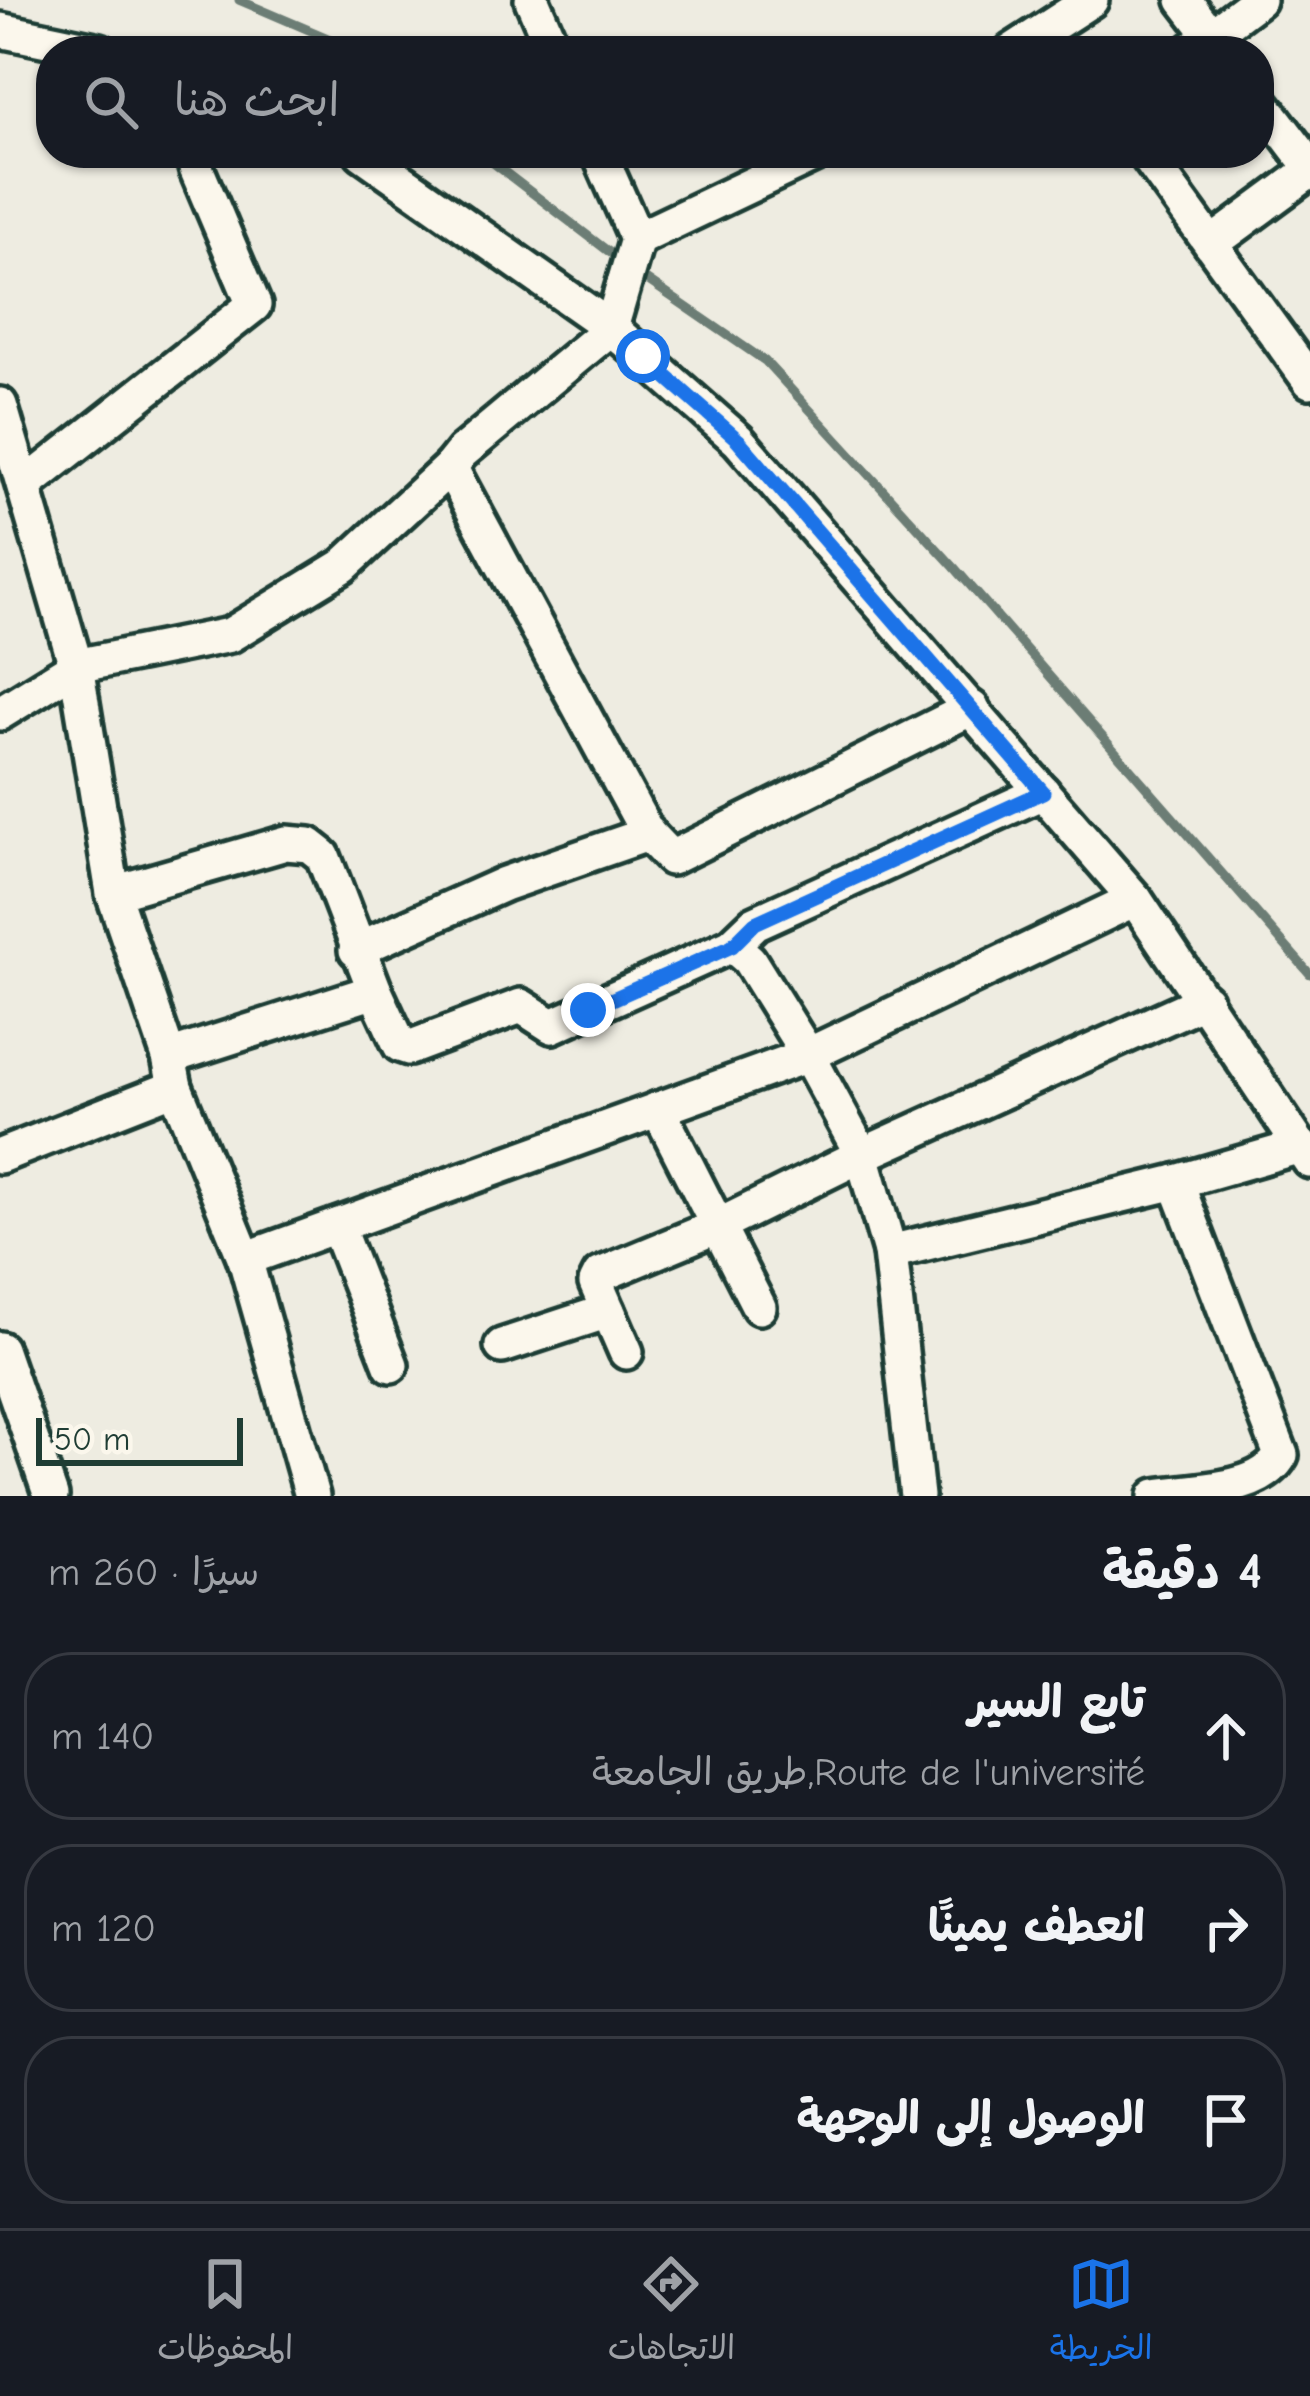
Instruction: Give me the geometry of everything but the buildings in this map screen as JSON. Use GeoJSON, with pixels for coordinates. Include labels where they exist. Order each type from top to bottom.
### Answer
{"type":"FeatureCollection","features":[{"type":"Feature","properties":{"kind":"street"},"geometry":{"type":"LineString","coordinates":[[532,0],[548,36]]}},
{"type":"Feature","properties":{"kind":"street"},"geometry":{"type":"LineString","coordinates":[[1063,36],[1091,0]]}},
{"type":"Feature","properties":{"kind":"street"},"geometry":{"type":"LineString","coordinates":[[1184,0],[1203,36]]}},
{"type":"Feature","properties":{"kind":"street"},"geometry":{"type":"LineString","coordinates":[[1219,36],[1258,0]]}},
{"type":"Feature","properties":{"kind":"street"},"geometry":{"type":"LineString","coordinates":[[0,30],[36,38]]}},
{"type":"Feature","properties":{"kind":"street"},"geometry":{"type":"LineString","coordinates":[[1211,244],[1307,157],[1274,117]]}},
{"type":"Feature","properties":{"kind":"street"},"geometry":{"type":"LineString","coordinates":[[13,466],[254,305],[196,168]]}},
{"type":"Feature","properties":{"kind":"street"},"geometry":{"type":"LineString","coordinates":[[383,168],[611,328],[738,440],[1135,899],[1306,1153],[890,1252]]}},
{"type":"Feature","properties":{"kind":"street"},"geometry":{"type":"LineString","coordinates":[[0,713],[76,666],[230,635],[343,566],[462,452],[611,328],[637,239],[606,168]]}},
{"type":"Feature","properties":{"kind":"street"},"geometry":{"type":"LineString","coordinates":[[637,239],[786,168]]}},
{"type":"Feature","properties":{"kind":"street"},"geometry":{"type":"LineString","coordinates":[[1156,168],[1310,382]]}},
{"type":"Feature","properties":{"kind":"street"},"geometry":{"type":"LineString","coordinates":[[0,405],[13,466],[76,666],[112,893],[172,1072],[244,1259],[312,1496]]}},
{"type":"Feature","properties":{"kind":"street"},"geometry":{"type":"LineString","coordinates":[[450,467],[648,834],[671,858],[972,708]]}},
{"type":"Feature","properties":{"kind":"street"},"geometry":{"type":"LineString","coordinates":[[112,893],[286,844],[309,845],[323,856],[375,992],[400,1045],[410,1048],[521,1006],[552,1026],[732,946],[755,923],[1043,792]]}},
{"type":"Feature","properties":{"kind":"street"},"geometry":{"type":"LineString","coordinates":[[356,950],[504,884],[648,834]]}},
{"type":"Feature","properties":{"kind":"street"},"geometry":{"type":"LineString","coordinates":[[244,1259],[808,1055],[1135,899]]}},
{"type":"Feature","properties":{"kind":"street"},"geometry":{"type":"LineString","coordinates":[[732,946],[749,960],[862,1155],[890,1252],[917,1496]]}},
{"type":"Feature","properties":{"kind":"street"},"geometry":{"type":"LineString","coordinates":[[0,1156],[172,1072],[375,992]]}},
{"type":"Feature","properties":{"kind":"street"},"geometry":{"type":"LineString","coordinates":[[626,1352],[596,1283],[599,1275],[718,1226],[862,1155],[1205,1000]]}},
{"type":"Feature","properties":{"kind":"street"},"geometry":{"type":"LineString","coordinates":[[658,1109],[759,1307]]}},
{"type":"Feature","properties":{"kind":"street"},"geometry":{"type":"LineString","coordinates":[[1156,1496],[1256,1479],[1295,1449],[1176,1182]]}},
{"type":"Feature","properties":{"kind":"street"},"geometry":{"type":"LineString","coordinates":[[337,1226],[391,1365]]}},
{"type":"Feature","properties":{"kind":"street"},"geometry":{"type":"LineString","coordinates":[[502,1346],[608,1311]]}},
{"type":"Feature","properties":{"kind":"street"},"geometry":{"type":"LineString","coordinates":[[0,1349],[51,1496]]}},
{"type":"Feature","properties":{"kind":"waterway"},"geometry":{"type":"LineString","coordinates":[[239,0],[323,36]]}},
{"type":"Feature","properties":{"kind":"waterway"},"geometry":{"type":"LineString","coordinates":[[500,168],[621,261]]}},
{"type":"Feature","properties":{"kind":"waterway"},"geometry":{"type":"LineString","coordinates":[[634,271],[765,361],[954,567],[1310,974]]}},
{"type":"Feature","properties":{"kind":"route"},"geometry":{"type":"LineString","coordinates":[[588,1010],[732,946],[755,923],[1043,792],[738,440],[643,356]]}}]}
